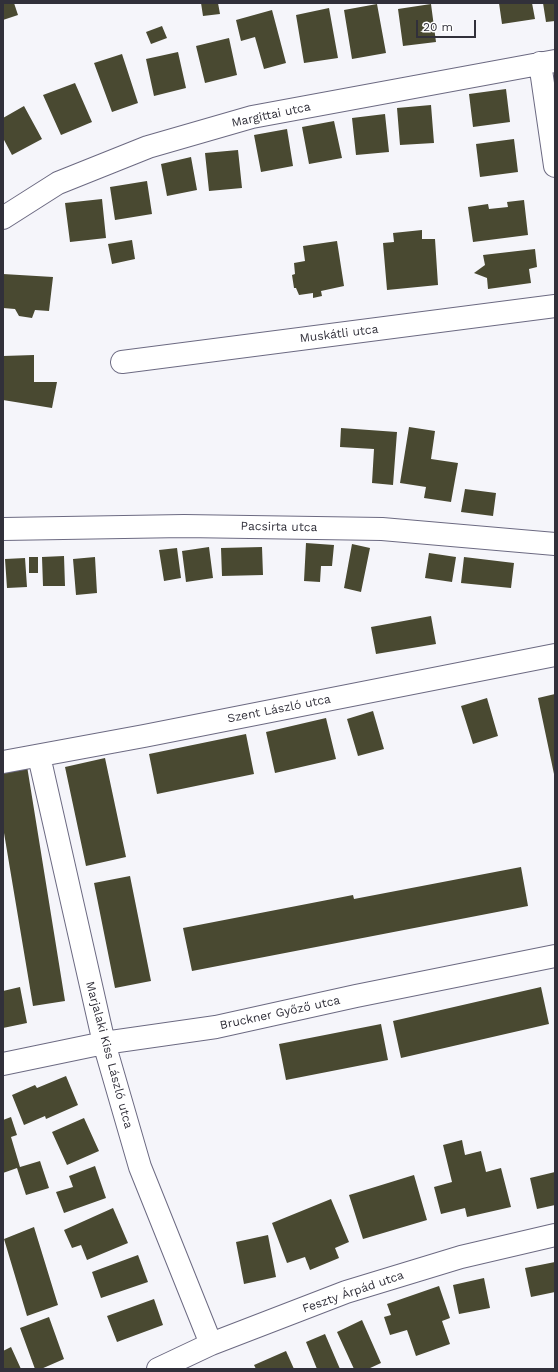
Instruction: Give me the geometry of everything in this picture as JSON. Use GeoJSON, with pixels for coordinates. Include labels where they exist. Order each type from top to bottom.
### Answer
{"type":"FeatureCollection","features":[{"type":"Feature","properties":{"kind":"street"},"geometry":{"type":"LineString","coordinates":[[548,62],[555,166]]}},
{"type":"Feature","properties":{"kind":"street","name":"Margittai utca"},"geometry":{"type":"LineString","coordinates":[[3,218],[58,183],[148,147],[252,117],[548,62]]}},
{"type":"Feature","properties":{"kind":"street","name":"Muskátli utca"},"geometry":{"type":"LineString","coordinates":[[122,362],[555,306]]}},
{"type":"Feature","properties":{"kind":"street","name":"Pacsirta utca"},"geometry":{"type":"LineString","coordinates":[[3,529],[184,526],[382,529],[555,544]]}},
{"type":"Feature","properties":{"kind":"street","name":"Szent László utca"},"geometry":{"type":"LineString","coordinates":[[3,762],[555,655]]}},
{"type":"Feature","properties":{"kind":"street","name":"Marjalaki Kiss László utca"},"geometry":{"type":"LineString","coordinates":[[39,756],[104,1043],[140,1167],[210,1344]]}},
{"type":"Feature","properties":{"kind":"street","name":"Bruckner Győző utca"},"geometry":{"type":"LineString","coordinates":[[3,1064],[104,1043],[216,1027],[356,996],[555,956]]}},
{"type":"Feature","properties":{"kind":"street","name":"Feszty Árpád utca"},"geometry":{"type":"LineString","coordinates":[[158,1369],[210,1344],[346,1292],[461,1257],[555,1235]]}},
{"type":"Feature","properties":{"kind":"building"},"geometry":{"type":"Polygon","coordinates":[[[3,3],[14,3],[18,15],[3,20],[3,3]]]}},
{"type":"Feature","properties":{"kind":"building"},"geometry":{"type":"Polygon","coordinates":[[[201,3],[218,3],[220,14],[203,16],[201,3]]]}},
{"type":"Feature","properties":{"kind":"building"},"geometry":{"type":"Polygon","coordinates":[[[499,3],[532,3],[535,19],[502,24],[499,3]]]}},
{"type":"Feature","properties":{"kind":"building"},"geometry":{"type":"Polygon","coordinates":[[[543,3],[555,3],[555,21],[546,22],[543,3]]]}},
{"type":"Feature","properties":{"kind":"building"},"geometry":{"type":"Polygon","coordinates":[[[377,4],[386,53],[352,59],[344,10],[377,4]]]}},
{"type":"Feature","properties":{"kind":"building"},"geometry":{"type":"Polygon","coordinates":[[[431,4],[436,42],[403,46],[398,9],[431,4]]]}},
{"type":"Feature","properties":{"kind":"building"},"geometry":{"type":"Polygon","coordinates":[[[329,8],[338,58],[304,63],[296,15],[329,8]]]}},
{"type":"Feature","properties":{"kind":"building"},"geometry":{"type":"Polygon","coordinates":[[[272,10],[286,63],[264,69],[255,37],[241,41],[236,20],[272,10]]]}},
{"type":"Feature","properties":{"kind":"building"},"geometry":{"type":"Polygon","coordinates":[[[162,26],[167,38],[151,44],[146,32],[162,26]]]}},
{"type":"Feature","properties":{"kind":"building"},"geometry":{"type":"Polygon","coordinates":[[[229,38],[237,75],[205,83],[196,46],[229,38]]]}},
{"type":"Feature","properties":{"kind":"building"},"geometry":{"type":"Polygon","coordinates":[[[178,52],[186,88],[154,96],[146,59],[178,52]]]}},
{"type":"Feature","properties":{"kind":"building"},"geometry":{"type":"Polygon","coordinates":[[[122,54],[138,103],[112,112],[94,63],[122,54]]]}},
{"type":"Feature","properties":{"kind":"building"},"geometry":{"type":"Polygon","coordinates":[[[75,83],[92,122],[61,135],[43,95],[75,83]]]}},
{"type":"Feature","properties":{"kind":"building"},"geometry":{"type":"Polygon","coordinates":[[[506,89],[510,122],[473,127],[469,94],[506,89]]]}},
{"type":"Feature","properties":{"kind":"building"},"geometry":{"type":"Polygon","coordinates":[[[431,105],[434,143],[400,145],[397,108],[431,105]]]}},
{"type":"Feature","properties":{"kind":"building"},"geometry":{"type":"Polygon","coordinates":[[[24,106],[42,139],[12,155],[3,138],[3,118],[24,106]]]}},
{"type":"Feature","properties":{"kind":"building"},"geometry":{"type":"Polygon","coordinates":[[[385,114],[389,152],[356,155],[352,118],[385,114]]]}},
{"type":"Feature","properties":{"kind":"building"},"geometry":{"type":"Polygon","coordinates":[[[334,121],[342,158],[309,164],[302,127],[334,121]]]}},
{"type":"Feature","properties":{"kind":"building"},"geometry":{"type":"Polygon","coordinates":[[[287,129],[293,166],[261,172],[254,135],[287,129]]]}},
{"type":"Feature","properties":{"kind":"building"},"geometry":{"type":"Polygon","coordinates":[[[514,139],[518,172],[480,177],[476,144],[514,139]]]}},
{"type":"Feature","properties":{"kind":"building"},"geometry":{"type":"Polygon","coordinates":[[[238,150],[242,188],[209,191],[205,153],[238,150]]]}},
{"type":"Feature","properties":{"kind":"building"},"geometry":{"type":"Polygon","coordinates":[[[191,157],[197,190],[167,196],[161,164],[191,157]]]}},
{"type":"Feature","properties":{"kind":"building"},"geometry":{"type":"Polygon","coordinates":[[[147,181],[152,214],[115,220],[110,187],[147,181]]]}},
{"type":"Feature","properties":{"kind":"building"},"geometry":{"type":"Polygon","coordinates":[[[102,199],[106,238],[70,242],[65,203],[102,199]]]}},
{"type":"Feature","properties":{"kind":"building"},"geometry":{"type":"Polygon","coordinates":[[[524,200],[528,235],[473,242],[468,207],[488,204],[489,209],[508,207],[507,202],[524,200]]]}},
{"type":"Feature","properties":{"kind":"building"},"geometry":{"type":"Polygon","coordinates":[[[422,230],[422,239],[435,239],[438,285],[387,290],[383,243],[394,242],[393,233],[422,230]]]}},
{"type":"Feature","properties":{"kind":"building"},"geometry":{"type":"Polygon","coordinates":[[[132,240],[135,259],[112,264],[108,244],[132,240]]]}},
{"type":"Feature","properties":{"kind":"building"},"geometry":{"type":"Polygon","coordinates":[[[337,241],[344,286],[321,291],[322,296],[313,298],[313,293],[299,295],[296,288],[294,288],[292,275],[295,274],[294,263],[305,261],[303,246],[337,241]]]}},
{"type":"Feature","properties":{"kind":"building"},"geometry":{"type":"Polygon","coordinates":[[[535,249],[537,267],[529,269],[531,283],[488,289],[487,278],[474,273],[485,265],[483,255],[535,249]]]}},
{"type":"Feature","properties":{"kind":"building"},"geometry":{"type":"Polygon","coordinates":[[[3,274],[53,277],[49,311],[35,310],[32,318],[19,316],[15,309],[3,308],[3,274]]]}},
{"type":"Feature","properties":{"kind":"building"},"geometry":{"type":"Polygon","coordinates":[[[34,355],[34,382],[57,382],[52,408],[3,400],[3,356],[34,355]]]}},
{"type":"Feature","properties":{"kind":"building"},"geometry":{"type":"Polygon","coordinates":[[[409,427],[435,431],[431,459],[458,463],[451,502],[424,498],[426,487],[400,483],[409,427]]]}},
{"type":"Feature","properties":{"kind":"building"},"geometry":{"type":"Polygon","coordinates":[[[341,428],[397,432],[393,485],[372,483],[374,449],[340,447],[341,428]]]}},
{"type":"Feature","properties":{"kind":"building"},"geometry":{"type":"Polygon","coordinates":[[[465,489],[496,493],[493,516],[461,512],[465,489]]]}},
{"type":"Feature","properties":{"kind":"building"},"geometry":{"type":"Polygon","coordinates":[[[306,543],[334,545],[332,566],[321,566],[320,582],[304,581],[306,543]]]}},
{"type":"Feature","properties":{"kind":"building"},"geometry":{"type":"Polygon","coordinates":[[[352,544],[370,548],[361,592],[344,588],[352,544]]]}},
{"type":"Feature","properties":{"kind":"building"},"geometry":{"type":"Polygon","coordinates":[[[209,547],[213,578],[186,582],[182,551],[209,547]]]}},
{"type":"Feature","properties":{"kind":"building"},"geometry":{"type":"Polygon","coordinates":[[[262,547],[263,575],[222,576],[221,548],[262,547]]]}},
{"type":"Feature","properties":{"kind":"building"},"geometry":{"type":"Polygon","coordinates":[[[177,548],[181,578],[164,581],[159,550],[177,548]]]}},
{"type":"Feature","properties":{"kind":"building"},"geometry":{"type":"Polygon","coordinates":[[[429,553],[456,557],[452,582],[425,578],[429,553]]]}},
{"type":"Feature","properties":{"kind":"building"},"geometry":{"type":"Polygon","coordinates":[[[64,556],[65,586],[43,586],[42,557],[64,556]]]}},
{"type":"Feature","properties":{"kind":"building"},"geometry":{"type":"Polygon","coordinates":[[[29,557],[38,557],[38,573],[29,573],[29,557]]]}},
{"type":"Feature","properties":{"kind":"building"},"geometry":{"type":"Polygon","coordinates":[[[95,557],[97,593],[76,595],[73,559],[95,557]]]}},
{"type":"Feature","properties":{"kind":"building"},"geometry":{"type":"Polygon","coordinates":[[[464,557],[514,563],[511,588],[461,583],[464,557]]]}},
{"type":"Feature","properties":{"kind":"building"},"geometry":{"type":"Polygon","coordinates":[[[25,558],[27,587],[7,588],[5,559],[25,558]]]}},
{"type":"Feature","properties":{"kind":"building"},"geometry":{"type":"Polygon","coordinates":[[[431,616],[436,644],[376,654],[371,627],[431,616]]]}},
{"type":"Feature","properties":{"kind":"building"},"geometry":{"type":"Polygon","coordinates":[[[555,694],[555,774],[554,774],[538,698],[555,694]]]}},
{"type":"Feature","properties":{"kind":"building"},"geometry":{"type":"Polygon","coordinates":[[[487,698],[498,736],[473,744],[461,706],[487,698]]]}},
{"type":"Feature","properties":{"kind":"building"},"geometry":{"type":"Polygon","coordinates":[[[373,711],[384,749],[358,756],[347,719],[373,711]]]}},
{"type":"Feature","properties":{"kind":"building"},"geometry":{"type":"Polygon","coordinates":[[[326,718],[336,759],[275,773],[266,732],[326,718]]]}},
{"type":"Feature","properties":{"kind":"building"},"geometry":{"type":"Polygon","coordinates":[[[246,734],[254,774],[157,794],[149,754],[246,734]]]}},
{"type":"Feature","properties":{"kind":"building"},"geometry":{"type":"Polygon","coordinates":[[[105,758],[126,857],[86,866],[65,767],[105,758]]]}},
{"type":"Feature","properties":{"kind":"building"},"geometry":{"type":"Polygon","coordinates":[[[27,766],[65,1001],[33,1006],[3,827],[3,770],[27,766]]]}},
{"type":"Feature","properties":{"kind":"building"},"geometry":{"type":"Polygon","coordinates":[[[521,867],[528,906],[192,971],[183,928],[353,895],[354,899],[521,867]]]}},
{"type":"Feature","properties":{"kind":"building"},"geometry":{"type":"Polygon","coordinates":[[[130,876],[151,981],[115,988],[94,883],[130,876]]]}},
{"type":"Feature","properties":{"kind":"building"},"geometry":{"type":"Polygon","coordinates":[[[20,987],[27,1023],[3,1028],[3,991],[20,987]]]}},
{"type":"Feature","properties":{"kind":"building"},"geometry":{"type":"Polygon","coordinates":[[[541,987],[549,1024],[401,1058],[393,1021],[541,987]]]}},
{"type":"Feature","properties":{"kind":"building"},"geometry":{"type":"Polygon","coordinates":[[[381,1024],[388,1060],[286,1080],[279,1044],[381,1024]]]}},
{"type":"Feature","properties":{"kind":"building"},"geometry":{"type":"Polygon","coordinates":[[[66,1076],[78,1105],[46,1119],[45,1116],[24,1125],[12,1095],[35,1085],[37,1088],[66,1076]]]}},
{"type":"Feature","properties":{"kind":"building"},"geometry":{"type":"Polygon","coordinates":[[[11,1117],[17,1135],[11,1137],[20,1167],[40,1161],[49,1188],[26,1195],[17,1168],[3,1173],[3,1120],[11,1117]]]}},
{"type":"Feature","properties":{"kind":"building"},"geometry":{"type":"Polygon","coordinates":[[[84,1118],[99,1151],[67,1165],[52,1132],[84,1118]]]}},
{"type":"Feature","properties":{"kind":"building"},"geometry":{"type":"Polygon","coordinates":[[[462,1140],[465,1155],[481,1151],[486,1172],[501,1168],[511,1207],[467,1217],[465,1208],[441,1214],[434,1187],[452,1182],[443,1145],[462,1140]]]}},
{"type":"Feature","properties":{"kind":"building"},"geometry":{"type":"Polygon","coordinates":[[[95,1166],[106,1198],[64,1213],[56,1192],[73,1187],[69,1176],[95,1166]]]}},
{"type":"Feature","properties":{"kind":"building"},"geometry":{"type":"Polygon","coordinates":[[[555,1172],[555,1205],[537,1209],[530,1178],[555,1172]]]}},
{"type":"Feature","properties":{"kind":"building"},"geometry":{"type":"Polygon","coordinates":[[[414,1175],[427,1220],[363,1239],[349,1195],[414,1175]]]}},
{"type":"Feature","properties":{"kind":"building"},"geometry":{"type":"Polygon","coordinates":[[[331,1199],[349,1242],[335,1248],[339,1258],[310,1270],[305,1257],[287,1263],[272,1223],[331,1199]]]}},
{"type":"Feature","properties":{"kind":"building"},"geometry":{"type":"Polygon","coordinates":[[[113,1208],[128,1243],[87,1260],[81,1245],[72,1248],[64,1230],[113,1208]]]}},
{"type":"Feature","properties":{"kind":"building"},"geometry":{"type":"Polygon","coordinates":[[[34,1227],[58,1305],[27,1316],[4,1239],[34,1227]]]}},
{"type":"Feature","properties":{"kind":"building"},"geometry":{"type":"Polygon","coordinates":[[[268,1235],[276,1277],[244,1284],[236,1242],[268,1235]]]}},
{"type":"Feature","properties":{"kind":"building"},"geometry":{"type":"Polygon","coordinates":[[[138,1255],[148,1282],[101,1298],[92,1272],[138,1255]]]}},
{"type":"Feature","properties":{"kind":"building"},"geometry":{"type":"Polygon","coordinates":[[[555,1262],[555,1292],[531,1297],[525,1268],[555,1262]]]}},
{"type":"Feature","properties":{"kind":"building"},"geometry":{"type":"Polygon","coordinates":[[[484,1278],[490,1308],[459,1314],[453,1285],[484,1278]]]}},
{"type":"Feature","properties":{"kind":"building"},"geometry":{"type":"Polygon","coordinates":[[[439,1286],[450,1318],[442,1321],[450,1344],[416,1356],[407,1330],[390,1335],[384,1317],[391,1315],[387,1304],[439,1286]]]}},
{"type":"Feature","properties":{"kind":"building"},"geometry":{"type":"Polygon","coordinates":[[[154,1299],[163,1325],[117,1342],[107,1316],[154,1299]]]}},
{"type":"Feature","properties":{"kind":"building"},"geometry":{"type":"Polygon","coordinates":[[[49,1317],[64,1359],[41,1369],[35,1369],[20,1328],[49,1317]]]}},
{"type":"Feature","properties":{"kind":"building"},"geometry":{"type":"Polygon","coordinates":[[[362,1320],[381,1363],[368,1369],[354,1369],[337,1332],[362,1320]]]}},
{"type":"Feature","properties":{"kind":"building"},"geometry":{"type":"Polygon","coordinates":[[[325,1334],[340,1369],[317,1369],[306,1342],[325,1334]]]}},
{"type":"Feature","properties":{"kind":"building"},"geometry":{"type":"Polygon","coordinates":[[[11,1347],[21,1369],[3,1369],[3,1351],[11,1347]]]}},
{"type":"Feature","properties":{"kind":"building"},"geometry":{"type":"Polygon","coordinates":[[[286,1351],[294,1369],[256,1369],[254,1365],[286,1351]]]}}]}
